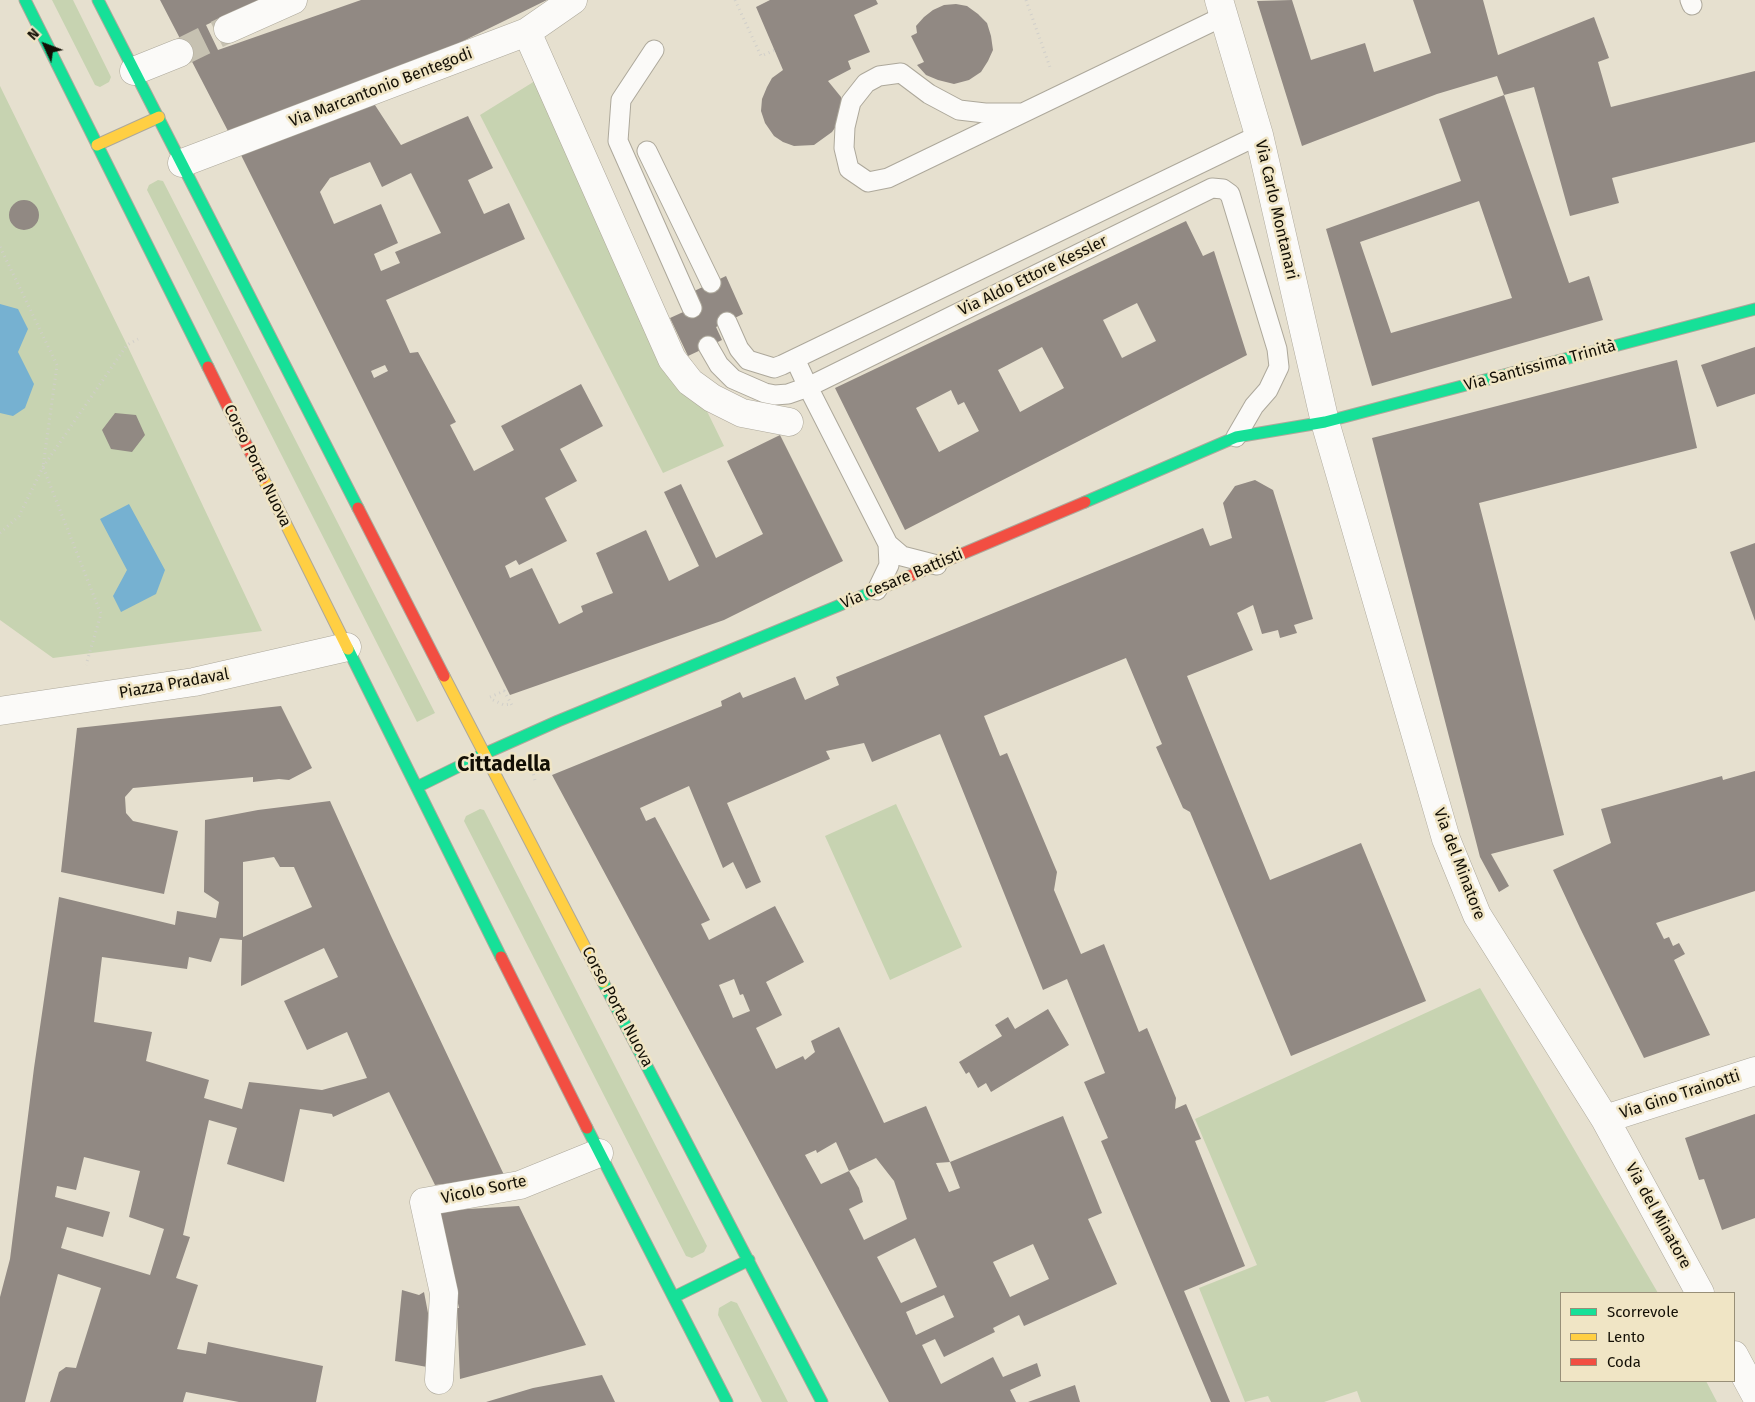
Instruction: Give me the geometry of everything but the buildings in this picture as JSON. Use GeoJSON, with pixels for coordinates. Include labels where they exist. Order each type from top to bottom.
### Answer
{"type":"FeatureCollection","features":[{"type":"Feature","properties":{"kind":"street","name":"Corso Porta Nuova"},"geometry":{"type":"LineString","coordinates":[[24,0],[599,1153],[727,1402]]}},
{"type":"Feature","properties":{"kind":"street","name":"Corso Porta Nuova"},"geometry":{"type":"LineString","coordinates":[[98,0],[484,754],[822,1402]]}},
{"type":"Feature","properties":{"kind":"street"},"geometry":{"type":"LineString","coordinates":[[228,29],[293,0]]}},
{"type":"Feature","properties":{"kind":"street","name":"Via Marcantonio Bentegodi"},"geometry":{"type":"LineString","coordinates":[[182,163],[526,32],[574,0]]}},
{"type":"Feature","properties":{"kind":"street","name":"Via Carlo Montanari"},"geometry":{"type":"LineString","coordinates":[[1222,8],[1259,135],[1325,422]]}},
{"type":"Feature","properties":{"kind":"street"},"geometry":{"type":"LineString","coordinates":[[526,32],[672,359],[690,382],[712,398],[742,413],[788,422]]}},
{"type":"Feature","properties":{"kind":"street"},"geometry":{"type":"LineString","coordinates":[[134,71],[179,52]]}},
{"type":"Feature","properties":{"kind":"street"},"geometry":{"type":"LineString","coordinates":[[97,145],[159,118]]}},
{"type":"Feature","properties":{"kind":"street","name":"Via Santissima Trinità"},"geometry":{"type":"LineString","coordinates":[[1325,422],[1755,310]]}},
{"type":"Feature","properties":{"kind":"street","name":"Via Cesare Battisti"},"geometry":{"type":"LineString","coordinates":[[484,754],[558,721],[878,590],[1236,438],[1325,422]]}},
{"type":"Feature","properties":{"kind":"street","name":"Via del Minatore"},"geometry":{"type":"LineString","coordinates":[[1325,422],[1446,839],[1476,915],[1605,1120],[1699,1292]]}},
{"type":"Feature","properties":{"kind":"street","name":"Piazza Pradaval"},"geometry":{"type":"LineString","coordinates":[[0,711],[194,682],[347,647]]}},
{"type":"Feature","properties":{"kind":"street"},"geometry":{"type":"LineString","coordinates":[[417,788],[484,754]]}},
{"type":"Feature","properties":{"kind":"street","name":"Via Gino Trainotti"},"geometry":{"type":"LineString","coordinates":[[1605,1120],[1755,1070]]}},
{"type":"Feature","properties":{"kind":"street","name":"Vicolo Sorte"},"geometry":{"type":"LineString","coordinates":[[439,1380],[444,1293],[424,1202],[520,1185],[599,1153]]}},
{"type":"Feature","properties":{"kind":"street"},"geometry":{"type":"LineString","coordinates":[[674,1297],[749,1260]]}},
{"type":"Feature","properties":{"kind":"street"},"geometry":{"type":"LineString","coordinates":[[1735,1357],[1755,1394]]}},
{"type":"Feature","properties":{"kind":"lane"},"geometry":{"type":"LineString","coordinates":[[1021,113],[984,113],[959,110],[929,94],[901,73],[879,76],[866,83],[851,102],[845,127],[844,148],[849,169],[868,182],[888,178],[1021,113],[1059,94],[1222,8]]}},
{"type":"Feature","properties":{"kind":"lane"},"geometry":{"type":"LineString","coordinates":[[654,50],[621,100],[618,141],[692,308]]}},
{"type":"Feature","properties":{"kind":"lane"},"geometry":{"type":"LineString","coordinates":[[727,322],[739,349],[748,360],[774,368],[782,366],[1259,135]]}},
{"type":"Feature","properties":{"kind":"lane"},"geometry":{"type":"LineString","coordinates":[[647,151],[711,283]]}},
{"type":"Feature","properties":{"kind":"lane","name":"Via Aldo Ettore Kessler"},"geometry":{"type":"LineString","coordinates":[[708,346],[719,365],[733,379],[775,395],[788,394],[808,387],[1212,188],[1223,189],[1230,194],[1277,349],[1279,366],[1268,390],[1254,406],[1236,438]]}},
{"type":"Feature","properties":{"kind":"lane"},"geometry":{"type":"LineString","coordinates":[[795,359],[888,544],[902,556],[937,564]]}},
{"type":"Feature","properties":{"kind":"lane"},"geometry":{"type":"LineString","coordinates":[[878,590],[889,565],[888,544]]}},
{"type":"Feature","properties":{"kind":"path"},"geometry":{"type":"LineString","coordinates":[[735,0],[761,56],[774,50]]}},
{"type":"Feature","properties":{"kind":"path"},"geometry":{"type":"LineString","coordinates":[[1026,0],[1059,94]]}},
{"type":"Feature","properties":{"kind":"path"},"geometry":{"type":"LineString","coordinates":[[0,247],[57,365],[43,467],[101,614],[85,671]]}},
{"type":"Feature","properties":{"kind":"path"},"geometry":{"type":"LineString","coordinates":[[0,533],[19,516],[43,467],[127,346],[138,338]]}},
{"type":"Feature","properties":{"kind":"path"},"geometry":{"type":"LineString","coordinates":[[504,691],[511,704]]}},
{"type":"Feature","properties":{"kind":"green space"},"geometry":{"type":"Polygon","coordinates":[[[52,0],[73,0],[111,77],[109,82],[100,87],[95,85],[52,0]]]}},
{"type":"Feature","properties":{"kind":"green space"},"geometry":{"type":"Polygon","coordinates":[[[543,76],[724,446],[663,473],[480,115],[543,76]]]}},
{"type":"Feature","properties":{"kind":"green space"},"geometry":{"type":"Polygon","coordinates":[[[0,86],[127,345],[262,631],[53,658],[0,620],[0,86]]]}},
{"type":"Feature","properties":{"kind":"green space"},"geometry":{"type":"Polygon","coordinates":[[[158,180],[163,181],[435,713],[417,722],[147,190],[149,185],[158,180]]]}},
{"type":"Feature","properties":{"kind":"green space"},"geometry":{"type":"Polygon","coordinates":[[[896,804],[962,947],[890,980],[825,836],[896,804]]]}},
{"type":"Feature","properties":{"kind":"green space"},"geometry":{"type":"Polygon","coordinates":[[[480,809],[484,810],[707,1246],[704,1252],[692,1258],[686,1256],[464,821],[466,816],[480,809]]]}},
{"type":"Feature","properties":{"kind":"green space"},"geometry":{"type":"Polygon","coordinates":[[[1480,988],[1657,1292],[1560,1292],[1560,1382],[1707,1382],[1717,1402],[1361,1402],[1357,1391],[1324,1402],[1271,1402],[1268,1396],[1245,1402],[1199,1288],[1257,1265],[1195,1119],[1480,988]]]}},
{"type":"Feature","properties":{"kind":"green space"},"geometry":{"type":"Polygon","coordinates":[[[731,1301],[737,1303],[788,1402],[762,1402],[718,1315],[719,1308],[731,1301]]]}},
{"type":"Feature","properties":{"kind":"water"},"geometry":{"type":"Polygon","coordinates":[[[0,304],[18,309],[28,329],[18,352],[34,384],[25,408],[13,416],[0,413],[0,304]]]}},
{"type":"Feature","properties":{"kind":"water"},"geometry":{"type":"Polygon","coordinates":[[[129,504],[165,570],[156,594],[121,612],[113,596],[127,570],[100,519],[129,504]]]}},
{"type":"Feature","properties":{"kind":"tunnel"},"geometry":{"type":"LineString","coordinates":[[179,53],[228,29]]}},
{"type":"Feature","properties":{"kind":"traffic: fast"},"geometry":{"type":"LineString","coordinates":[[25,0],[208,367]]}},
{"type":"Feature","properties":{"kind":"traffic: fast"},"geometry":{"type":"LineString","coordinates":[[98,0],[358,508]]}},
{"type":"Feature","properties":{"kind":"traffic: fast"},"geometry":{"type":"LineString","coordinates":[[1085,502],[1236,437],[1325,422],[1755,309]]}},
{"type":"Feature","properties":{"kind":"traffic: fast"},"geometry":{"type":"LineString","coordinates":[[417,787],[558,721],[879,589]]}},
{"type":"Feature","properties":{"kind":"traffic: fast"},"geometry":{"type":"LineString","coordinates":[[348,649],[501,957]]}},
{"type":"Feature","properties":{"kind":"traffic: fast"},"geometry":{"type":"LineString","coordinates":[[603,982],[822,1402]]}},
{"type":"Feature","properties":{"kind":"traffic: fast"},"geometry":{"type":"LineString","coordinates":[[587,1128],[727,1402]]}},
{"type":"Feature","properties":{"kind":"traffic: fast"},"geometry":{"type":"LineString","coordinates":[[674,1297],[749,1260]]}},
{"type":"Feature","properties":{"kind":"traffic: slow"},"geometry":{"type":"LineString","coordinates":[[97,145],[159,117]]}},
{"type":"Feature","properties":{"kind":"traffic: slow"},"geometry":{"type":"LineString","coordinates":[[263,478],[348,649]]}},
{"type":"Feature","properties":{"kind":"traffic: slow"},"geometry":{"type":"LineString","coordinates":[[444,676],[603,982]]}},
{"type":"Feature","properties":{"kind":"traffic: jam"},"geometry":{"type":"LineString","coordinates":[[208,367],[263,478]]}},
{"type":"Feature","properties":{"kind":"traffic: jam"},"geometry":{"type":"LineString","coordinates":[[879,589],[1085,502]]}},
{"type":"Feature","properties":{"kind":"traffic: jam"},"geometry":{"type":"LineString","coordinates":[[358,508],[444,676]]}},
{"type":"Feature","properties":{"kind":"traffic: jam"},"geometry":{"type":"LineString","coordinates":[[501,957],[587,1128]]}},
{"type":"Feature","properties":{"kind":"district","name":"Cittadella"},"geometry":{"type":"Point","coordinates":[504,765]}}]}
